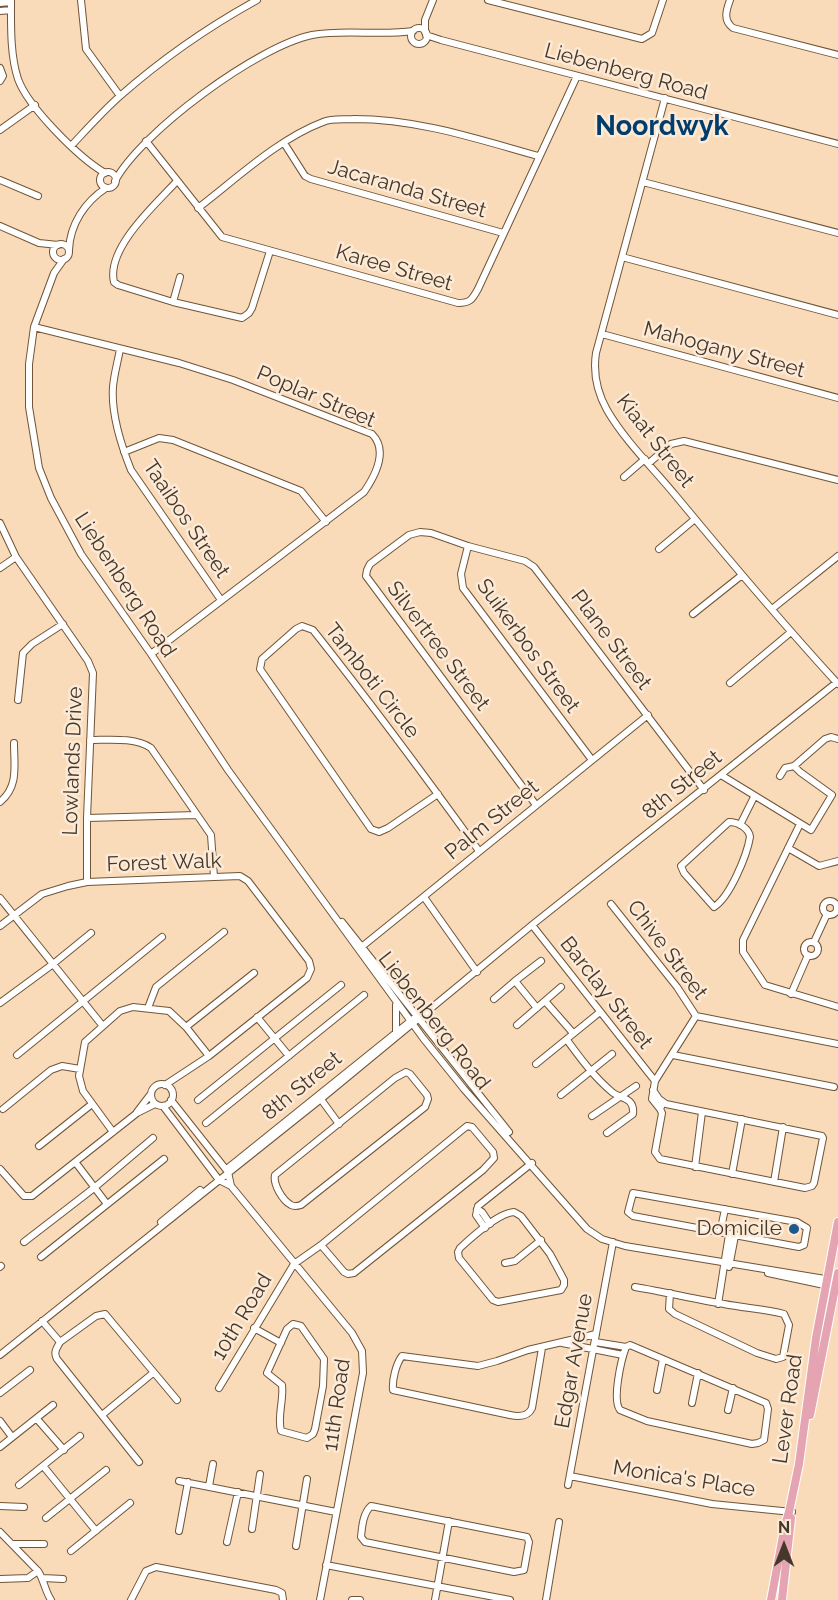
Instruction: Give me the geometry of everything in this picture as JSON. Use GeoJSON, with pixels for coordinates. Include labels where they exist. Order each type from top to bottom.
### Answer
{"type":"FeatureCollection","features":[{"type":"Feature","properties":{"kind":"main road","name":"Lever Road"},"geometry":{"type":"LineString","coordinates":[[782,1600],[787,1541],[816,1338],[833,1281],[838,1222]]}},
{"type":"Feature","properties":{"kind":"main road","name":"Lever Road"},"geometry":{"type":"LineString","coordinates":[[771,1600],[785,1525],[791,1512]]}},
{"type":"Feature","properties":{"kind":"street"},"geometry":{"type":"LineString","coordinates":[[82,0],[86,49],[120,96]]}},
{"type":"Feature","properties":{"kind":"street"},"geometry":{"type":"LineString","coordinates":[[71,146],[120,96],[214,24],[257,0]]}},
{"type":"Feature","properties":{"kind":"street"},"geometry":{"type":"LineString","coordinates":[[412,39],[415,30],[425,20],[433,0]]}},
{"type":"Feature","properties":{"kind":"street"},"geometry":{"type":"LineString","coordinates":[[488,0],[642,39],[652,33],[663,0]]}},
{"type":"Feature","properties":{"kind":"street"},"geometry":{"type":"LineString","coordinates":[[730,0],[726,17],[728,24],[733,28],[838,55]]}},
{"type":"Feature","properties":{"kind":"street"},"geometry":{"type":"LineString","coordinates":[[11,10],[1,10],[1,2],[11,1],[16,73],[23,88],[56,131],[92,166],[106,188]]}},
{"type":"Feature","properties":{"kind":"street"},"geometry":{"type":"LineString","coordinates":[[399,33],[412,39],[415,43],[423,43],[426,33],[425,20]]}},
{"type":"Feature","properties":{"kind":"street"},"geometry":{"type":"LineString","coordinates":[[95,195],[111,187],[123,166],[146,141],[232,73],[283,44],[321,34],[399,33],[415,30]]}},
{"type":"Feature","properties":{"kind":"street","name":"Liebenberg Road"},"geometry":{"type":"LineString","coordinates":[[415,30],[441,40],[838,144]]}},
{"type":"Feature","properties":{"kind":"street","name":"Liebenberg Road"},"geometry":{"type":"LineString","coordinates":[[423,43],[441,40]]}},
{"type":"Feature","properties":{"kind":"street"},"geometry":{"type":"LineString","coordinates":[[0,68],[3,76],[0,81]]}},
{"type":"Feature","properties":{"kind":"street","name":"Karee Street"},"geometry":{"type":"LineString","coordinates":[[146,141],[222,237],[458,303],[466,303],[472,300],[478,289],[577,76]]}},
{"type":"Feature","properties":{"kind":"street","name":"Kiaat Street"},"geometry":{"type":"LineString","coordinates":[[665,99],[596,352],[594,369],[601,397],[617,424],[647,461],[790,632],[837,684]]}},
{"type":"Feature","properties":{"kind":"street"},"geometry":{"type":"LineString","coordinates":[[0,130],[35,105]]}},
{"type":"Feature","properties":{"kind":"street"},"geometry":{"type":"LineString","coordinates":[[198,208],[284,143],[328,120],[385,119],[421,124],[538,156]]}},
{"type":"Feature","properties":{"kind":"street","name":"Jacaranda Street"},"geometry":{"type":"LineString","coordinates":[[284,143],[306,176],[311,179],[503,233]]}},
{"type":"Feature","properties":{"kind":"street"},"geometry":{"type":"LineString","coordinates":[[92,166],[111,174],[115,180]]}},
{"type":"Feature","properties":{"kind":"street"},"geometry":{"type":"LineString","coordinates":[[55,256],[54,249],[71,232],[95,195],[100,180],[106,173],[123,166]]}},
{"type":"Feature","properties":{"kind":"street"},"geometry":{"type":"LineString","coordinates":[[0,180],[38,196]]}},
{"type":"Feature","properties":{"kind":"street"},"geometry":{"type":"LineString","coordinates":[[177,181],[128,237],[113,267],[114,282],[173,302],[237,318],[246,316],[252,308],[270,251]]}},
{"type":"Feature","properties":{"kind":"street"},"geometry":{"type":"LineString","coordinates":[[643,182],[838,232]]}},
{"type":"Feature","properties":{"kind":"street"},"geometry":{"type":"LineString","coordinates":[[0,226],[39,243],[55,256],[64,259],[69,250],[71,232]]}},
{"type":"Feature","properties":{"kind":"street"},"geometry":{"type":"LineString","coordinates":[[39,243],[66,246],[69,250]]}},
{"type":"Feature","properties":{"kind":"street","name":"Liebenberg Road"},"geometry":{"type":"LineString","coordinates":[[54,273],[55,256]]}},
{"type":"Feature","properties":{"kind":"street"},"geometry":{"type":"LineString","coordinates":[[622,257],[838,315]]}},
{"type":"Feature","properties":{"kind":"street","name":"Liebenberg Road"},"geometry":{"type":"LineString","coordinates":[[64,259],[54,273],[34,327],[28,390],[30,421],[39,468],[51,498],[81,554],[228,770],[307,880],[542,1176],[587,1229],[598,1237],[613,1242],[833,1281]]}},
{"type":"Feature","properties":{"kind":"street"},"geometry":{"type":"LineString","coordinates":[[173,302],[180,277]]}},
{"type":"Feature","properties":{"kind":"street","name":"Poplar Street"},"geometry":{"type":"LineString","coordinates":[[34,327],[179,363],[233,380],[372,434],[377,440],[381,454],[373,477],[364,492],[151,654]]}},
{"type":"Feature","properties":{"kind":"street","name":"Mahogany Street"},"geometry":{"type":"LineString","coordinates":[[602,334],[838,398]]}},
{"type":"Feature","properties":{"kind":"street","name":"Taaibos Street"},"geometry":{"type":"LineString","coordinates":[[120,349],[113,387],[115,411],[124,452],[131,470],[221,600]]}},
{"type":"Feature","properties":{"kind":"street"},"geometry":{"type":"LineString","coordinates":[[124,452],[159,438],[173,440],[301,491],[326,522]]}},
{"type":"Feature","properties":{"kind":"street"},"geometry":{"type":"LineString","coordinates":[[624,477],[671,444],[684,441],[838,480]]}},
{"type":"Feature","properties":{"kind":"street"},"geometry":{"type":"LineString","coordinates":[[659,549],[695,519]]}},
{"type":"Feature","properties":{"kind":"street","name":"Lowlands Drive"},"geometry":{"type":"LineString","coordinates":[[0,524],[16,557],[88,661],[93,673],[87,818],[87,882]]}},
{"type":"Feature","properties":{"kind":"street","name":"Silvertree Street"},"geometry":{"type":"LineString","coordinates":[[468,546],[431,533],[414,533],[370,564],[366,576],[536,805]]}},
{"type":"Feature","properties":{"kind":"street","name":"Plane Street"},"geometry":{"type":"LineString","coordinates":[[468,546],[525,561],[534,567],[704,790]]}},
{"type":"Feature","properties":{"kind":"street","name":"Suikerbos Street"},"geometry":{"type":"LineString","coordinates":[[468,546],[460,574],[463,588],[592,760]]}},
{"type":"Feature","properties":{"kind":"street"},"geometry":{"type":"LineString","coordinates":[[772,609],[838,556]]}},
{"type":"Feature","properties":{"kind":"street"},"geometry":{"type":"LineString","coordinates":[[0,568],[16,557]]}},
{"type":"Feature","properties":{"kind":"street"},"geometry":{"type":"LineString","coordinates":[[693,614],[742,575]]}},
{"type":"Feature","properties":{"kind":"street"},"geometry":{"type":"LineString","coordinates":[[18,700],[23,653],[32,644],[63,624]]}},
{"type":"Feature","properties":{"kind":"street","name":"Tamboti Circle"},"geometry":{"type":"LineString","coordinates":[[435,796],[388,828],[379,832],[371,829],[260,669],[262,659],[296,629],[302,626],[313,630],[360,689],[435,796],[479,851]]}},
{"type":"Feature","properties":{"kind":"street"},"geometry":{"type":"LineString","coordinates":[[730,683],[790,632]]}},
{"type":"Feature","properties":{"kind":"street","name":"8th Street"},"geometry":{"type":"LineString","coordinates":[[0,1355],[137,1245],[169,1214],[227,1171],[532,925],[837,684]]}},
{"type":"Feature","properties":{"kind":"street","name":"Palm Street"},"geometry":{"type":"LineString","coordinates":[[360,948],[648,715]]}},
{"type":"Feature","properties":{"kind":"street"},"geometry":{"type":"LineString","coordinates":[[780,776],[785,768],[794,766],[825,739],[834,737],[838,739]]}},
{"type":"Feature","properties":{"kind":"street"},"geometry":{"type":"LineString","coordinates":[[90,740],[133,741],[152,748],[212,838],[214,877]]}},
{"type":"Feature","properties":{"kind":"street"},"geometry":{"type":"LineString","coordinates":[[0,802],[9,794],[13,786],[14,742]]}},
{"type":"Feature","properties":{"kind":"street"},"geometry":{"type":"LineString","coordinates":[[721,775],[811,830],[835,796],[794,766]]}},
{"type":"Feature","properties":{"kind":"street"},"geometry":{"type":"LineString","coordinates":[[740,825],[754,796]]}},
{"type":"Feature","properties":{"kind":"street"},"geometry":{"type":"LineString","coordinates":[[87,818],[197,815]]}},
{"type":"Feature","properties":{"kind":"street"},"geometry":{"type":"LineString","coordinates":[[733,822],[740,825],[749,832],[749,844],[728,891],[721,902],[714,907],[684,873],[681,866],[727,823],[733,822]]}},
{"type":"Feature","properties":{"kind":"street"},"geometry":{"type":"LineString","coordinates":[[800,824],[742,944],[743,952],[762,983],[838,1007]]}},
{"type":"Feature","properties":{"kind":"street"},"geometry":{"type":"LineString","coordinates":[[788,848],[819,866],[838,861]]}},
{"type":"Feature","properties":{"kind":"street","name":"Forest Walk"},"geometry":{"type":"LineString","coordinates":[[0,926],[50,890],[87,882],[240,876],[248,881],[310,965],[307,978],[209,1056],[165,1085]]}},
{"type":"Feature","properties":{"kind":"street"},"geometry":{"type":"LineString","coordinates":[[791,994],[808,956],[804,947],[809,942],[814,942],[827,914],[823,911],[823,906],[826,902],[833,901],[838,892]]}},
{"type":"Feature","properties":{"kind":"street"},"geometry":{"type":"LineString","coordinates":[[423,897],[476,970]]}},
{"type":"Feature","properties":{"kind":"street"},"geometry":{"type":"LineString","coordinates":[[0,898],[102,1025]]}},
{"type":"Feature","properties":{"kind":"street","name":"Chive Street"},"geometry":{"type":"LineString","coordinates":[[611,903],[677,987],[696,1016],[838,1044]]}},
{"type":"Feature","properties":{"kind":"street","name":"Barclay Street"},"geometry":{"type":"LineString","coordinates":[[532,925],[655,1081]]}},
{"type":"Feature","properties":{"kind":"street"},"geometry":{"type":"LineString","coordinates":[[148,1008],[156,987],[224,932]]}},
{"type":"Feature","properties":{"kind":"street"},"geometry":{"type":"LineString","coordinates":[[0,1003],[91,933]]}},
{"type":"Feature","properties":{"kind":"street"},"geometry":{"type":"LineString","coordinates":[[17,1055],[162,937]]}},
{"type":"Feature","properties":{"kind":"street","name":"Liebenberg Road"},"geometry":{"type":"LineString","coordinates":[[360,948],[411,1023],[464,1089],[532,1163]]}},
{"type":"Feature","properties":{"kind":"street"},"geometry":{"type":"LineString","coordinates":[[494,999],[541,961]]}},
{"type":"Feature","properties":{"kind":"street"},"geometry":{"type":"LineString","coordinates":[[186,1027],[254,973]]}},
{"type":"Feature","properties":{"kind":"street"},"geometry":{"type":"LineString","coordinates":[[515,981],[537,1008]]}},
{"type":"Feature","properties":{"kind":"street"},"geometry":{"type":"LineString","coordinates":[[198,1100],[341,985]]}},
{"type":"Feature","properties":{"kind":"street"},"geometry":{"type":"LineString","coordinates":[[517,1025],[561,987]]}},
{"type":"Feature","properties":{"kind":"street"},"geometry":{"type":"LineString","coordinates":[[206,1123],[364,995]]}},
{"type":"Feature","properties":{"kind":"street"},"geometry":{"type":"LineString","coordinates":[[545,1001],[573,1033]]}},
{"type":"Feature","properties":{"kind":"street"},"geometry":{"type":"LineString","coordinates":[[396,1003],[397,1034],[415,1033],[423,1038]]}},
{"type":"Feature","properties":{"kind":"street"},"geometry":{"type":"LineString","coordinates":[[113,1132],[80,1086],[80,1069],[85,1042],[102,1025],[124,1008],[169,1011],[186,1027],[209,1056]]}},
{"type":"Feature","properties":{"kind":"street"},"geometry":{"type":"LineString","coordinates":[[536,1064],[600,1012]]}},
{"type":"Feature","properties":{"kind":"street"},"geometry":{"type":"LineString","coordinates":[[662,1106],[656,1156],[663,1160],[805,1188],[814,1183],[823,1138],[818,1134],[662,1106],[652,1099],[655,1081],[696,1016]]}},
{"type":"Feature","properties":{"kind":"street"},"geometry":{"type":"LineString","coordinates":[[257,1017],[290,1056]]}},
{"type":"Feature","properties":{"kind":"street"},"geometry":{"type":"LineString","coordinates":[[567,1040],[590,1071],[614,1095],[625,1097],[633,1107],[634,1112],[607,1133]]}},
{"type":"Feature","properties":{"kind":"street"},"geometry":{"type":"LineString","coordinates":[[561,1095],[612,1054]]}},
{"type":"Feature","properties":{"kind":"street"},"geometry":{"type":"LineString","coordinates":[[673,1055],[834,1087]]}},
{"type":"Feature","properties":{"kind":"street"},"geometry":{"type":"LineString","coordinates":[[3,1109],[51,1070],[62,1066],[80,1069]]}},
{"type":"Feature","properties":{"kind":"street","name":"Forest Walk"},"geometry":{"type":"LineString","coordinates":[[171,1090],[186,1072]]}},
{"type":"Feature","properties":{"kind":"street"},"geometry":{"type":"LineString","coordinates":[[406,1072],[410,1074],[428,1099],[425,1107],[354,1165],[301,1205],[292,1205],[275,1185],[275,1175],[339,1124],[395,1078],[406,1072]]}},
{"type":"Feature","properties":{"kind":"street"},"geometry":{"type":"LineString","coordinates":[[137,1113],[155,1086],[165,1085],[171,1090],[171,1100],[227,1171]]}},
{"type":"Feature","properties":{"kind":"street"},"geometry":{"type":"LineString","coordinates":[[592,1116],[636,1086]]}},
{"type":"Feature","properties":{"kind":"street"},"geometry":{"type":"LineString","coordinates":[[150,1095],[154,1104]]}},
{"type":"Feature","properties":{"kind":"street"},"geometry":{"type":"LineString","coordinates":[[319,1097],[339,1124]]}},
{"type":"Feature","properties":{"kind":"street"},"geometry":{"type":"LineString","coordinates":[[163,1106],[171,1100]]}},
{"type":"Feature","properties":{"kind":"street"},"geometry":{"type":"LineString","coordinates":[[39,1146],[92,1104]]}},
{"type":"Feature","properties":{"kind":"street"},"geometry":{"type":"LineString","coordinates":[[0,1169],[20,1192],[29,1197],[38,1193],[137,1113],[154,1104],[163,1106],[218,1178]]}},
{"type":"Feature","properties":{"kind":"street"},"geometry":{"type":"LineString","coordinates":[[695,1167],[702,1112]]}},
{"type":"Feature","properties":{"kind":"street"},"geometry":{"type":"LineString","coordinates":[[172,1120],[182,1113]]}},
{"type":"Feature","properties":{"kind":"street"},"geometry":{"type":"LineString","coordinates":[[732,1174],[742,1119]]}},
{"type":"Feature","properties":{"kind":"street"},"geometry":{"type":"LineString","coordinates":[[294,1264],[321,1245],[467,1126],[472,1127],[493,1152],[494,1158],[483,1170],[354,1273],[344,1272],[321,1245]]}},
{"type":"Feature","properties":{"kind":"street"},"geometry":{"type":"LineString","coordinates":[[774,1182],[783,1127]]}},
{"type":"Feature","properties":{"kind":"street"},"geometry":{"type":"LineString","coordinates":[[190,1144],[200,1137]]}},
{"type":"Feature","properties":{"kind":"street"},"geometry":{"type":"LineString","coordinates":[[24,1242],[94,1188],[153,1138]]}},
{"type":"Feature","properties":{"kind":"street"},"geometry":{"type":"LineString","coordinates":[[41,1257],[164,1159]]}},
{"type":"Feature","properties":{"kind":"street"},"geometry":{"type":"LineString","coordinates":[[76,1163],[107,1204]]}},
{"type":"Feature","properties":{"kind":"street"},"geometry":{"type":"LineString","coordinates":[[487,1226],[482,1212],[477,1209],[480,1204],[532,1163]]}},
{"type":"Feature","properties":{"kind":"street","name":"11th Road"},"geometry":{"type":"LineString","coordinates":[[227,1171],[231,1186]]}},
{"type":"Feature","properties":{"kind":"street","name":"11th Road"},"geometry":{"type":"LineString","coordinates":[[218,1178],[231,1186],[352,1333],[359,1344],[363,1358],[363,1373],[320,1600]]}},
{"type":"Feature","properties":{"kind":"street"},"geometry":{"type":"LineString","coordinates":[[636,1192],[725,1209],[797,1222],[807,1231],[804,1245],[799,1247],[720,1233],[633,1216],[628,1213],[632,1193],[636,1192]]}},
{"type":"Feature","properties":{"kind":"street"},"geometry":{"type":"LineString","coordinates":[[720,1233],[725,1209]]}},
{"type":"Feature","properties":{"kind":"street"},"geometry":{"type":"LineString","coordinates":[[514,1212],[521,1216],[555,1263],[564,1281],[564,1288],[498,1302],[493,1300],[458,1256],[460,1248],[487,1226],[506,1214],[514,1212]]}},
{"type":"Feature","properties":{"kind":"street"},"geometry":{"type":"LineString","coordinates":[[718,1304],[732,1235]]}},
{"type":"Feature","properties":{"kind":"street"},"geometry":{"type":"LineString","coordinates":[[504,1263],[515,1261],[540,1240]]}},
{"type":"Feature","properties":{"kind":"street","name":"Edgar Avenue"},"geometry":{"type":"LineString","coordinates":[[568,1485],[613,1242]]}},
{"type":"Feature","properties":{"kind":"street","name":"10th Road"},"geometry":{"type":"LineString","coordinates":[[219,1388],[294,1264]]}},
{"type":"Feature","properties":{"kind":"street"},"geometry":{"type":"LineString","coordinates":[[635,1287],[670,1293],[718,1304],[784,1314],[789,1325],[783,1357],[776,1359],[757,1353],[671,1312],[670,1293]]}},
{"type":"Feature","properties":{"kind":"street"},"geometry":{"type":"LineString","coordinates":[[139,1462],[57,1359],[55,1352],[60,1342],[96,1316],[105,1314],[177,1400]]}},
{"type":"Feature","properties":{"kind":"street"},"geometry":{"type":"LineString","coordinates":[[42,1321],[60,1342]]}},
{"type":"Feature","properties":{"kind":"street"},"geometry":{"type":"LineString","coordinates":[[296,1324],[301,1326],[324,1359],[323,1386],[315,1429],[313,1434],[307,1438],[284,1433],[279,1428],[283,1397],[282,1385],[269,1376],[267,1371],[281,1343],[287,1329],[296,1324]]}},
{"type":"Feature","properties":{"kind":"street"},"geometry":{"type":"LineString","coordinates":[[254,1328],[281,1343]]}},
{"type":"Feature","properties":{"kind":"street"},"geometry":{"type":"LineString","coordinates":[[560,1343],[595,1342],[623,1355]]}},
{"type":"Feature","properties":{"kind":"street"},"geometry":{"type":"LineString","coordinates":[[542,1348],[530,1412],[523,1415],[510,1415],[393,1390],[399,1358],[402,1356],[478,1366],[515,1353],[560,1343],[595,1342],[626,1347],[634,1346],[767,1405],[767,1429],[764,1440],[758,1443],[647,1421],[620,1410],[616,1400],[626,1347]]}},
{"type":"Feature","properties":{"kind":"street"},"geometry":{"type":"LineString","coordinates":[[657,1390],[663,1359]]}},
{"type":"Feature","properties":{"kind":"street"},"geometry":{"type":"LineString","coordinates":[[0,1393],[30,1370]]}},
{"type":"Feature","properties":{"kind":"street"},"geometry":{"type":"LineString","coordinates":[[102,1415],[153,1373]]}},
{"type":"Feature","properties":{"kind":"street"},"geometry":{"type":"LineString","coordinates":[[692,1403],[698,1373]]}},
{"type":"Feature","properties":{"kind":"street"},"geometry":{"type":"LineString","coordinates":[[728,1410],[733,1388]]}},
{"type":"Feature","properties":{"kind":"street"},"geometry":{"type":"LineString","coordinates":[[0,1447],[53,1405]]}},
{"type":"Feature","properties":{"kind":"street"},"geometry":{"type":"LineString","coordinates":[[37,1419],[64,1450]]}},
{"type":"Feature","properties":{"kind":"street"},"geometry":{"type":"LineString","coordinates":[[0,1420],[12,1437]]}},
{"type":"Feature","properties":{"kind":"street"},"geometry":{"type":"LineString","coordinates":[[19,1485],[80,1436]]}},
{"type":"Feature","properties":{"kind":"street"},"geometry":{"type":"LineString","coordinates":[[209,1486],[213,1464]]}},
{"type":"Feature","properties":{"kind":"street"},"geometry":{"type":"LineString","coordinates":[[44,1467],[96,1531]]}},
{"type":"Feature","properties":{"kind":"street"},"geometry":{"type":"LineString","coordinates":[[46,1518],[106,1470]]}},
{"type":"Feature","properties":{"kind":"street"},"geometry":{"type":"LineString","coordinates":[[252,1529],[260,1474]]}},
{"type":"Feature","properties":{"kind":"street","name":"Monica's Place"},"geometry":{"type":"LineString","coordinates":[[570,1476],[712,1504],[791,1512]]}},
{"type":"Feature","properties":{"kind":"street"},"geometry":{"type":"LineString","coordinates":[[296,1546],[307,1479]]}},
{"type":"Feature","properties":{"kind":"street"},"geometry":{"type":"LineString","coordinates":[[179,1481],[336,1512]]}},
{"type":"Feature","properties":{"kind":"street"},"geometry":{"type":"LineString","coordinates":[[179,1531],[188,1482]]}},
{"type":"Feature","properties":{"kind":"street"},"geometry":{"type":"LineString","coordinates":[[227,1542],[238,1492]]}},
{"type":"Feature","properties":{"kind":"street"},"geometry":{"type":"LineString","coordinates":[[70,1551],[130,1503]]}},
{"type":"Feature","properties":{"kind":"street"},"geometry":{"type":"LineString","coordinates":[[0,1506],[24,1507]]}},
{"type":"Feature","properties":{"kind":"street"},"geometry":{"type":"LineString","coordinates":[[370,1506],[527,1537],[529,1542],[525,1568],[521,1572],[442,1557],[365,1542],[361,1537],[365,1514],[370,1506]]}},
{"type":"Feature","properties":{"kind":"street"},"geometry":{"type":"LineString","coordinates":[[435,1600],[450,1521]]}},
{"type":"Feature","properties":{"kind":"street"},"geometry":{"type":"LineString","coordinates":[[546,1600],[559,1522]]}},
{"type":"Feature","properties":{"kind":"street"},"geometry":{"type":"LineString","coordinates":[[1,1535],[13,1544],[38,1571],[51,1600]]}},
{"type":"Feature","properties":{"kind":"street"},"geometry":{"type":"LineString","coordinates":[[13,1544],[44,1544]]}},
{"type":"Feature","properties":{"kind":"street"},"geometry":{"type":"LineString","coordinates":[[326,1565],[510,1600]]}},
{"type":"Feature","properties":{"kind":"street"},"geometry":{"type":"LineString","coordinates":[[131,1600],[146,1571],[156,1567],[276,1590],[282,1593],[283,1600]]}},
{"type":"Feature","properties":{"kind":"street"},"geometry":{"type":"LineString","coordinates":[[0,1579],[28,1578],[38,1571]]}},
{"type":"Feature","properties":{"kind":"street"},"geometry":{"type":"LineString","coordinates":[[43,1578],[63,1579]]}},
{"type":"Feature","properties":{"kind":"street"},"geometry":{"type":"LineString","coordinates":[[352,1600],[360,1600]]}},
{"type":"Feature","properties":{"kind":"place","name":"Domicile"},"geometry":{"type":"Point","coordinates":[794,1229]}},
{"type":"Feature","properties":{"kind":"district","name":"Noordwyk"},"geometry":{"type":"Point","coordinates":[662,127]}}]}
